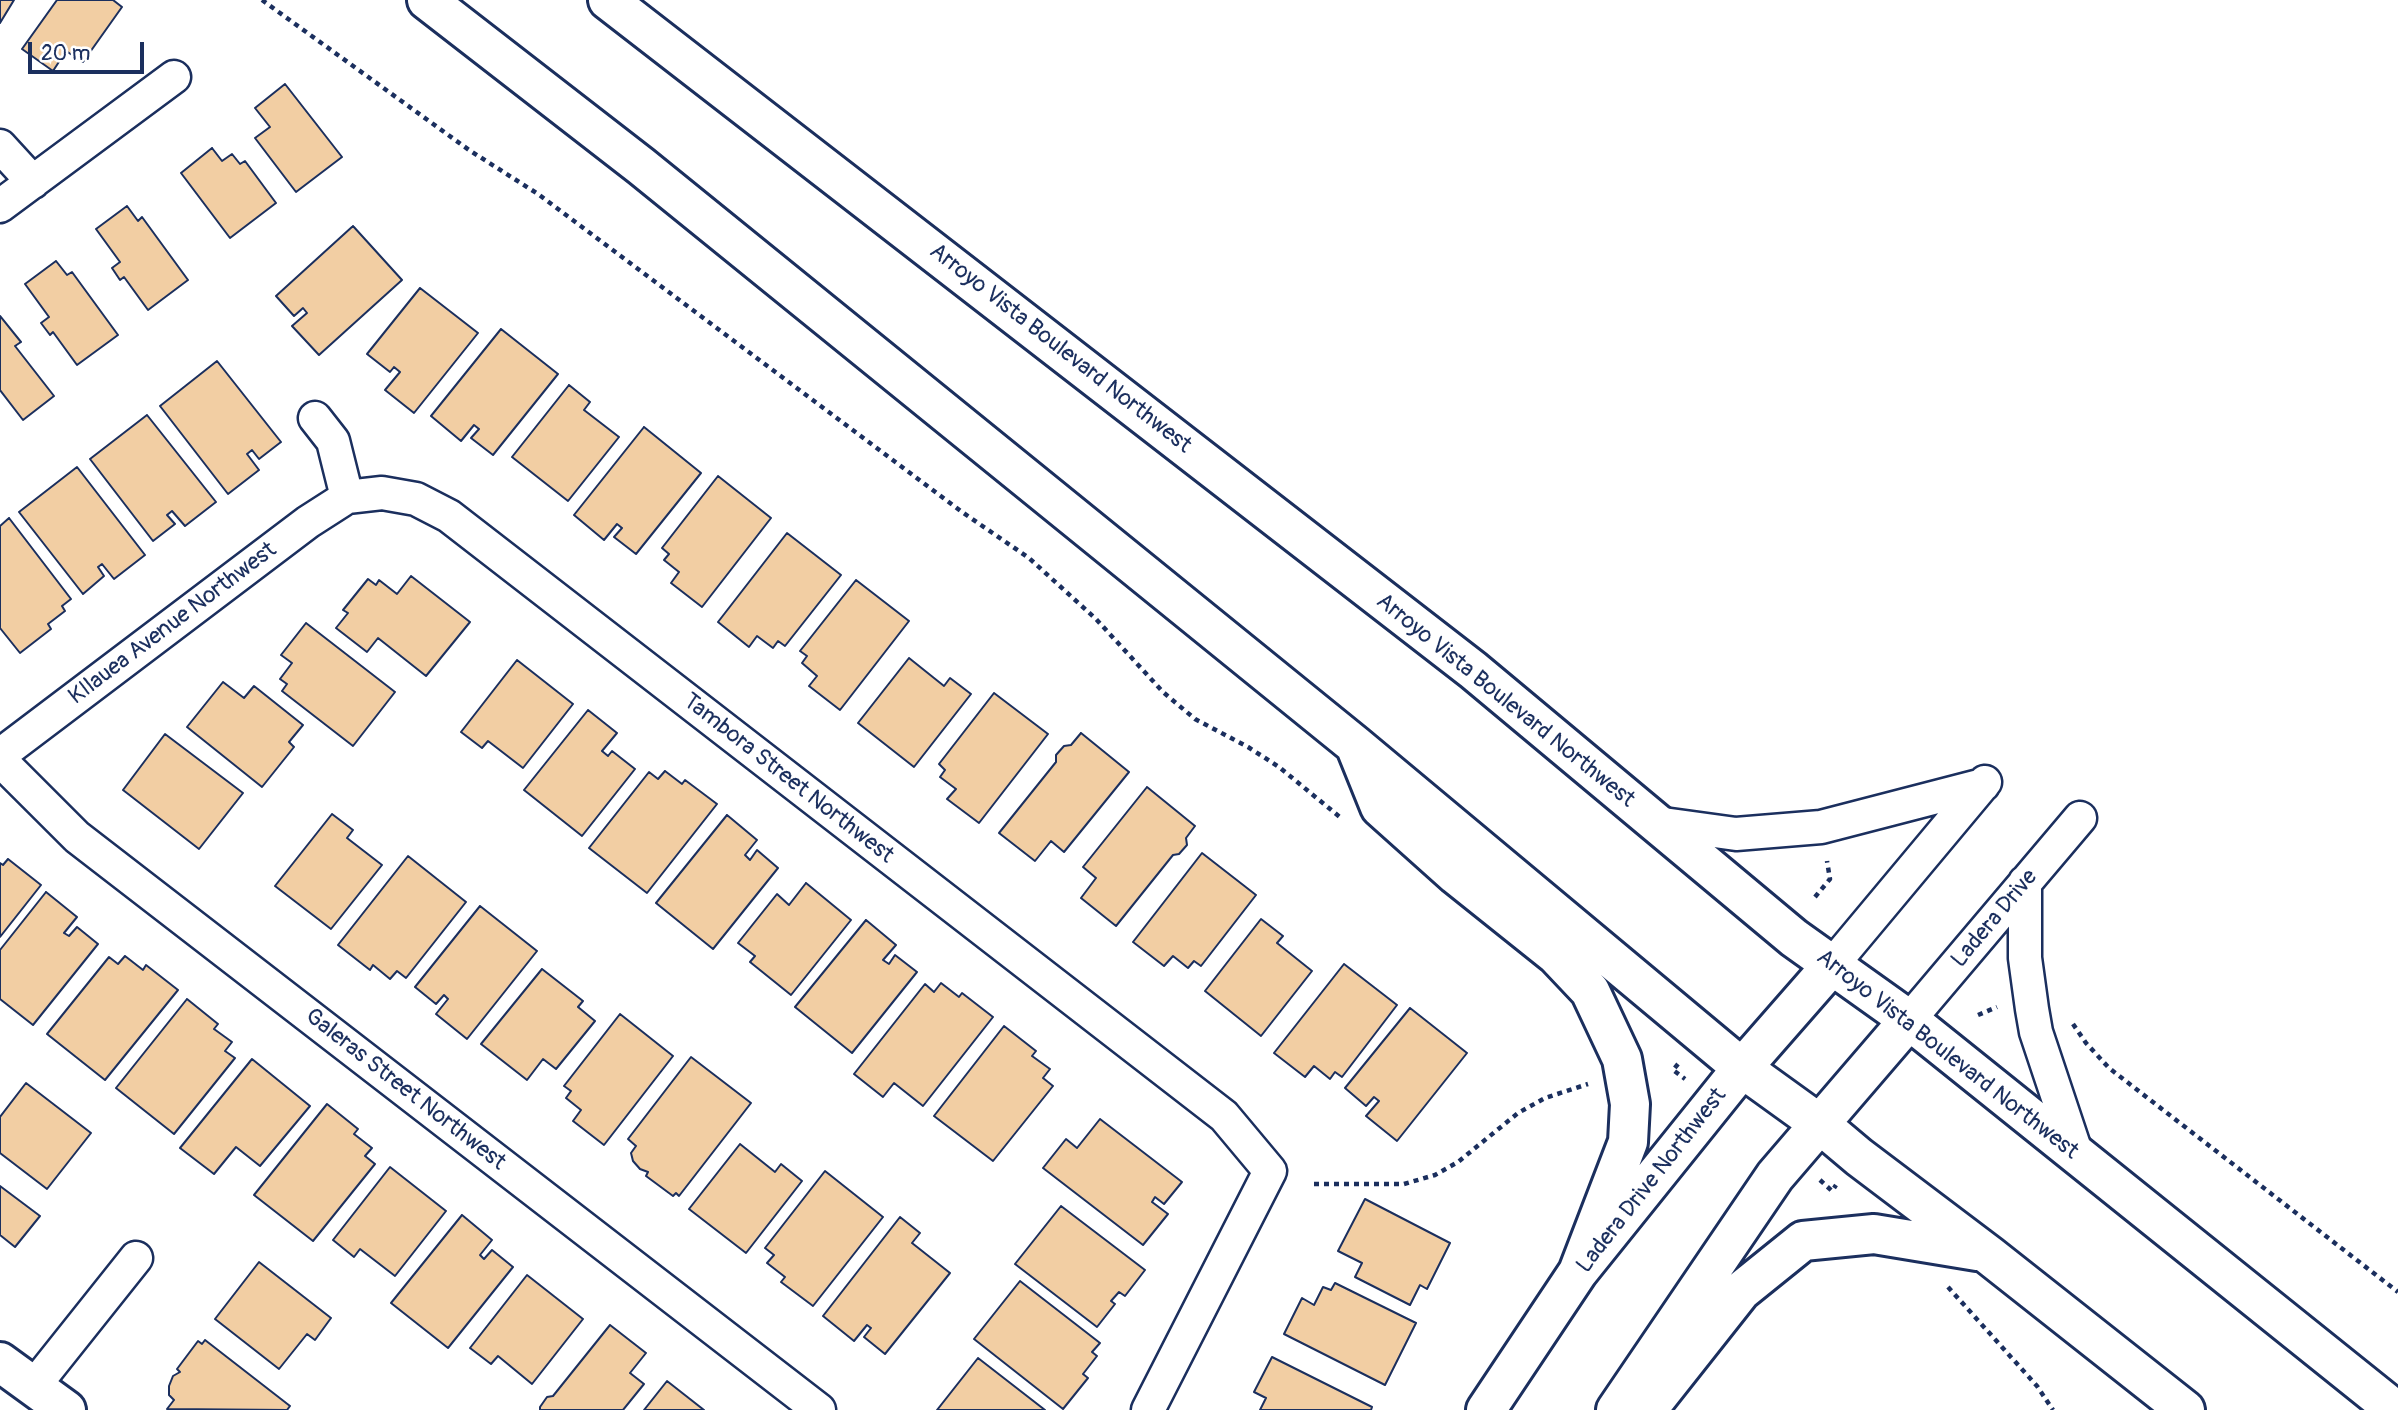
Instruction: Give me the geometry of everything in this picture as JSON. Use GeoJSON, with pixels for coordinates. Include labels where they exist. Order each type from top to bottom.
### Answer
{"type":"FeatureCollection","features":[{"type":"Feature","properties":{"kind":"main road"},"geometry":{"type":"LineString","coordinates":[[428,0],[641,166],[1355,745],[1742,1068],[1821,1125],[2185,1410]]}},
{"type":"Feature","properties":{"kind":"main road","name":"Arroyo Vista Boulevard Northwest"},"geometry":{"type":"LineString","coordinates":[[608,0],[1473,670],[1794,938],[1909,1020],[2395,1410]]}},
{"type":"Feature","properties":{"kind":"main road"},"geometry":{"type":"LineString","coordinates":[[1355,745],[1380,807],[1456,875],[1564,964],[1590,991],[1622,1059],[1630,1104],[1628,1142],[1578,1272]]}},
{"type":"Feature","properties":{"kind":"main road","name":"Ladera Drive Northwest"},"geometry":{"type":"LineString","coordinates":[[1486,1410],[1578,1272],[1742,1068],[1833,964]]}},
{"type":"Feature","properties":{"kind":"main road"},"geometry":{"type":"LineString","coordinates":[[1616,1410],[1775,1176],[1909,1020]]}},
{"type":"Feature","properties":{"kind":"main road"},"geometry":{"type":"LineString","coordinates":[[1647,1410],[1741,1291],[1803,1241],[1874,1234],[1984,1252]]}},
{"type":"Feature","properties":{"kind":"main road"},"geometry":{"type":"LineString","coordinates":[[0,1362],[66,1410]]}},
{"type":"Feature","properties":{"kind":"street"},"geometry":{"type":"LineString","coordinates":[[0,206],[174,77]]}},
{"type":"Feature","properties":{"kind":"street"},"geometry":{"type":"LineString","coordinates":[[0,146],[33,181]]}},
{"type":"Feature","properties":{"kind":"street"},"geometry":{"type":"LineString","coordinates":[[315,418],[333,441],[347,497]]}},
{"type":"Feature","properties":{"kind":"street","name":"Tambora Street Northwest"},"geometry":{"type":"LineString","coordinates":[[347,497],[382,493],[416,499],[449,516],[1224,1116],[1270,1171],[1148,1410]]}},
{"type":"Feature","properties":{"kind":"street","name":"KIlauea Avenue Northwest"},"geometry":{"type":"LineString","coordinates":[[0,757],[308,522],[347,497]]}},
{"type":"Feature","properties":{"kind":"street","name":"Galeras Street Northwest"},"geometry":{"type":"LineString","coordinates":[[0,757],[77,837],[819,1410]]}},
{"type":"Feature","properties":{"kind":"street"},"geometry":{"type":"LineString","coordinates":[[1656,823],[1736,834],[1821,827],[1988,778],[1833,964]]}},
{"type":"Feature","properties":{"kind":"street","name":"Ladera Drive"},"geometry":{"type":"LineString","coordinates":[[1909,1020],[2080,818]]}},
{"type":"Feature","properties":{"kind":"street"},"geometry":{"type":"LineString","coordinates":[[2025,882],[2025,958],[2036,1032],[2077,1155]]}},
{"type":"Feature","properties":{"kind":"street"},"geometry":{"type":"LineString","coordinates":[[34,1386],[136,1258]]}},
{"type":"Feature","properties":{"kind":"path"},"geometry":{"type":"LineString","coordinates":[[262,0],[469,150],[538,194],[962,512],[1029,558],[1096,618],[1163,692],[1195,719],[1279,767],[1349,825]]}},
{"type":"Feature","properties":{"kind":"path"},"geometry":{"type":"LineString","coordinates":[[1815,897],[1830,879],[1826,853]]}},
{"type":"Feature","properties":{"kind":"path"},"geometry":{"type":"LineString","coordinates":[[2067,1014],[2086,1043],[2109,1068],[2398,1292]]}},
{"type":"Feature","properties":{"kind":"path"},"geometry":{"type":"LineString","coordinates":[[1314,1184],[1404,1184],[1435,1175],[1458,1162],[1518,1113],[1545,1098],[1588,1084]]}},
{"type":"Feature","properties":{"kind":"path"},"geometry":{"type":"LineString","coordinates":[[1939,1277],[2037,1386],[2053,1410]]}},
{"type":"Feature","properties":{"kind":"building"},"geometry":{"type":"Polygon","coordinates":[[[0,0],[14,0],[0,23],[0,0]]]}},
{"type":"Feature","properties":{"kind":"building"},"geometry":{"type":"Polygon","coordinates":[[[57,0],[113,0],[122,7],[83,62],[66,51],[53,71],[22,49],[57,0]]]}},
{"type":"Feature","properties":{"kind":"building"},"geometry":{"type":"Polygon","coordinates":[[[285,84],[342,157],[296,192],[255,138],[270,127],[255,108],[285,84]]]}},
{"type":"Feature","properties":{"kind":"building"},"geometry":{"type":"Polygon","coordinates":[[[212,148],[222,161],[232,154],[240,164],[245,161],[276,203],[230,238],[181,173],[212,148]]]}},
{"type":"Feature","properties":{"kind":"building"},"geometry":{"type":"Polygon","coordinates":[[[127,206],[138,221],[142,217],[188,280],[148,310],[124,277],[120,280],[112,268],[120,262],[96,229],[127,206]]]}},
{"type":"Feature","properties":{"kind":"building"},"geometry":{"type":"Polygon","coordinates":[[[353,226],[402,280],[319,355],[292,326],[307,313],[303,308],[294,316],[276,296],[353,226]]]}},
{"type":"Feature","properties":{"kind":"building"},"geometry":{"type":"Polygon","coordinates":[[[56,261],[67,275],[72,272],[118,335],[77,365],[53,332],[50,335],[41,323],[49,317],[25,284],[56,261]]]}},
{"type":"Feature","properties":{"kind":"building"},"geometry":{"type":"Polygon","coordinates":[[[420,288],[478,333],[414,413],[385,390],[400,372],[394,367],[390,372],[367,354],[420,288]]]}},
{"type":"Feature","properties":{"kind":"building"},"geometry":{"type":"Polygon","coordinates":[[[0,316],[21,342],[15,346],[54,396],[23,420],[0,390],[0,316]]]}},
{"type":"Feature","properties":{"kind":"building"},"geometry":{"type":"Polygon","coordinates":[[[501,329],[558,374],[493,455],[471,438],[479,429],[474,425],[461,441],[431,416],[501,329]]]}},
{"type":"Feature","properties":{"kind":"building"},"geometry":{"type":"Polygon","coordinates":[[[217,361],[281,442],[259,459],[252,450],[247,454],[259,470],[228,494],[160,406],[217,361]]]}},
{"type":"Feature","properties":{"kind":"building"},"geometry":{"type":"Polygon","coordinates":[[[569,385],[590,402],[584,410],[619,437],[568,501],[512,457],[569,385]]]}},
{"type":"Feature","properties":{"kind":"building"},"geometry":{"type":"Polygon","coordinates":[[[147,415],[216,502],[185,526],[172,511],[167,515],[175,524],[153,541],[90,459],[147,415]]]}},
{"type":"Feature","properties":{"kind":"building"},"geometry":{"type":"Polygon","coordinates":[[[644,427],[701,473],[636,554],[614,537],[622,528],[617,524],[604,540],[574,515],[644,427]]]}},
{"type":"Feature","properties":{"kind":"building"},"geometry":{"type":"Polygon","coordinates":[[[77,467],[145,555],[114,579],[102,564],[98,567],[104,576],[83,594],[19,512],[77,467]]]}},
{"type":"Feature","properties":{"kind":"building"},"geometry":{"type":"Polygon","coordinates":[[[718,476],[771,518],[702,607],[671,583],[679,572],[664,560],[669,554],[662,548],[718,476]]]}},
{"type":"Feature","properties":{"kind":"building"},"geometry":{"type":"Polygon","coordinates":[[[9,518],[71,599],[62,606],[65,611],[48,624],[51,629],[20,653],[0,628],[0,526],[9,518]]]}},
{"type":"Feature","properties":{"kind":"building"},"geometry":{"type":"Polygon","coordinates":[[[787,533],[841,575],[785,646],[778,641],[773,648],[757,636],[749,647],[718,622],[787,533]]]}},
{"type":"Feature","properties":{"kind":"building"},"geometry":{"type":"Polygon","coordinates":[[[411,576],[470,622],[426,676],[378,638],[367,652],[336,628],[348,613],[343,610],[368,579],[376,585],[379,580],[397,594],[411,576]]]}},
{"type":"Feature","properties":{"kind":"building"},"geometry":{"type":"Polygon","coordinates":[[[856,580],[909,621],[840,710],[809,686],[817,676],[802,663],[807,656],[800,651],[856,580]]]}},
{"type":"Feature","properties":{"kind":"building"},"geometry":{"type":"Polygon","coordinates":[[[306,623],[395,692],[353,746],[282,691],[287,684],[280,679],[292,663],[281,655],[306,623]]]}},
{"type":"Feature","properties":{"kind":"building"},"geometry":{"type":"Polygon","coordinates":[[[909,658],[944,686],[950,678],[971,694],[914,767],[858,723],[909,658]]]}},
{"type":"Feature","properties":{"kind":"building"},"geometry":{"type":"Polygon","coordinates":[[[517,660],[573,704],[523,768],[488,741],[482,748],[461,732],[517,660]]]}},
{"type":"Feature","properties":{"kind":"building"},"geometry":{"type":"Polygon","coordinates":[[[223,682],[244,698],[254,686],[303,725],[289,742],[294,747],[262,787],[187,727],[223,682]]]}},
{"type":"Feature","properties":{"kind":"building"},"geometry":{"type":"Polygon","coordinates":[[[994,693],[1048,734],[979,823],[947,799],[956,789],[940,777],[945,770],[939,764],[994,693]]]}},
{"type":"Feature","properties":{"kind":"building"},"geometry":{"type":"Polygon","coordinates":[[[588,710],[617,733],[602,751],[608,756],[612,751],[635,769],[582,836],[524,790],[588,710]]]}},
{"type":"Feature","properties":{"kind":"building"},"geometry":{"type":"Polygon","coordinates":[[[1081,733],[1129,772],[1064,852],[1051,841],[1035,861],[999,833],[1056,762],[1056,755],[1064,746],[1071,745],[1081,733]]]}},
{"type":"Feature","properties":{"kind":"building"},"geometry":{"type":"Polygon","coordinates":[[[165,734],[243,793],[199,849],[123,790],[165,734]]]}},
{"type":"Feature","properties":{"kind":"building"},"geometry":{"type":"Polygon","coordinates":[[[665,771],[682,784],[685,780],[717,804],[647,893],[589,848],[649,772],[658,779],[665,771]]]}},
{"type":"Feature","properties":{"kind":"building"},"geometry":{"type":"Polygon","coordinates":[[[1147,787],[1195,826],[1186,838],[1187,845],[1179,854],[1173,855],[1116,926],[1081,898],[1096,878],[1083,867],[1147,787]]]}},
{"type":"Feature","properties":{"kind":"building"},"geometry":{"type":"Polygon","coordinates":[[[332,814],[353,830],[347,838],[382,865],[331,929],[275,886],[332,814]]]}},
{"type":"Feature","properties":{"kind":"building"},"geometry":{"type":"Polygon","coordinates":[[[727,815],[757,840],[745,855],[750,860],[757,850],[778,868],[713,949],[656,903],[727,815]]]}},
{"type":"Feature","properties":{"kind":"building"},"geometry":{"type":"Polygon","coordinates":[[[1202,853],[1256,895],[1201,966],[1194,961],[1188,968],[1173,956],[1164,966],[1133,942],[1202,853]]]}},
{"type":"Feature","properties":{"kind":"building"},"geometry":{"type":"Polygon","coordinates":[[[408,856],[466,902],[406,978],[397,971],[390,979],[373,965],[370,970],[338,945],[408,856]]]}},
{"type":"Feature","properties":{"kind":"building"},"geometry":{"type":"Polygon","coordinates":[[[8,859],[41,885],[0,937],[0,863],[3,865],[8,859]]]}},
{"type":"Feature","properties":{"kind":"building"},"geometry":{"type":"Polygon","coordinates":[[[806,883],[851,920],[791,995],[750,962],[755,956],[738,943],[777,894],[789,905],[806,883]]]}},
{"type":"Feature","properties":{"kind":"building"},"geometry":{"type":"Polygon","coordinates":[[[46,892],[77,917],[64,933],[69,936],[77,927],[98,944],[33,1025],[0,999],[0,950],[46,892]]]}},
{"type":"Feature","properties":{"kind":"building"},"geometry":{"type":"Polygon","coordinates":[[[480,906],[537,951],[467,1039],[436,1014],[448,999],[444,995],[436,1004],[415,987],[480,906]]]}},
{"type":"Feature","properties":{"kind":"building"},"geometry":{"type":"Polygon","coordinates":[[[1261,919],[1283,936],[1277,943],[1312,971],[1261,1036],[1205,991],[1261,919]]]}},
{"type":"Feature","properties":{"kind":"building"},"geometry":{"type":"Polygon","coordinates":[[[866,920],[896,945],[883,960],[889,964],[895,955],[917,972],[852,1053],[795,1007],[866,920]]]}},
{"type":"Feature","properties":{"kind":"building"},"geometry":{"type":"Polygon","coordinates":[[[125,956],[143,970],[146,965],[178,990],[105,1080],[47,1034],[109,957],[118,964],[125,956]]]}},
{"type":"Feature","properties":{"kind":"building"},"geometry":{"type":"Polygon","coordinates":[[[1344,964],[1397,1005],[1342,1077],[1335,1072],[1330,1079],[1314,1066],[1305,1077],[1274,1053],[1344,964]]]}},
{"type":"Feature","properties":{"kind":"building"},"geometry":{"type":"Polygon","coordinates":[[[542,969],[583,1001],[578,1007],[595,1021],[556,1069],[543,1059],[527,1080],[481,1044],[542,969]]]}},
{"type":"Feature","properties":{"kind":"building"},"geometry":{"type":"Polygon","coordinates":[[[941,983],[959,997],[962,993],[993,1017],[923,1106],[894,1083],[883,1097],[854,1074],[925,984],[934,992],[941,983]]]}},
{"type":"Feature","properties":{"kind":"building"},"geometry":{"type":"Polygon","coordinates":[[[187,999],[218,1024],[214,1029],[232,1042],[225,1051],[235,1058],[174,1134],[116,1088],[187,999]]]}},
{"type":"Feature","properties":{"kind":"building"},"geometry":{"type":"Polygon","coordinates":[[[1410,1008],[1467,1053],[1397,1141],[1366,1116],[1379,1101],[1374,1097],[1366,1106],[1345,1088],[1410,1008]]]}},
{"type":"Feature","properties":{"kind":"building"},"geometry":{"type":"Polygon","coordinates":[[[620,1014],[673,1056],[604,1145],[573,1121],[581,1110],[566,1098],[571,1091],[564,1086],[620,1014]]]}},
{"type":"Feature","properties":{"kind":"building"},"geometry":{"type":"Polygon","coordinates":[[[1004,1026],[1036,1051],[1032,1056],[1050,1069],[1043,1078],[1053,1086],[993,1161],[934,1116],[1004,1026]]]}},
{"type":"Feature","properties":{"kind":"building"},"geometry":{"type":"Polygon","coordinates":[[[691,1057],[751,1103],[679,1196],[676,1193],[673,1196],[646,1176],[648,1172],[640,1169],[633,1161],[631,1153],[636,1146],[628,1139],[691,1057]]]}},
{"type":"Feature","properties":{"kind":"building"},"geometry":{"type":"Polygon","coordinates":[[[252,1059],[310,1106],[260,1166],[236,1147],[214,1174],[180,1148],[252,1059]]]}},
{"type":"Feature","properties":{"kind":"building"},"geometry":{"type":"Polygon","coordinates":[[[26,1083],[91,1133],[47,1189],[0,1153],[0,1117],[26,1083]]]}},
{"type":"Feature","properties":{"kind":"building"},"geometry":{"type":"Polygon","coordinates":[[[327,1104],[358,1129],[354,1134],[372,1148],[365,1156],[375,1164],[313,1241],[254,1195],[327,1104]]]}},
{"type":"Feature","properties":{"kind":"building"},"geometry":{"type":"Polygon","coordinates":[[[1100,1119],[1182,1182],[1164,1204],[1155,1197],[1152,1202],[1168,1214],[1143,1245],[1043,1168],[1066,1139],[1077,1148],[1100,1119]]]}},
{"type":"Feature","properties":{"kind":"building"},"geometry":{"type":"Polygon","coordinates":[[[740,1144],[775,1172],[781,1164],[802,1181],[746,1253],[689,1209],[740,1144]]]}},
{"type":"Feature","properties":{"kind":"building"},"geometry":{"type":"Polygon","coordinates":[[[390,1167],[446,1211],[395,1276],[360,1249],[354,1257],[333,1240],[390,1167]]]}},
{"type":"Feature","properties":{"kind":"building"},"geometry":{"type":"Polygon","coordinates":[[[825,1171],[883,1217],[813,1306],[781,1282],[785,1277],[767,1263],[774,1255],[765,1248],[825,1171]]]}},
{"type":"Feature","properties":{"kind":"building"},"geometry":{"type":"Polygon","coordinates":[[[0,1186],[40,1216],[15,1247],[0,1235],[0,1186]]]}},
{"type":"Feature","properties":{"kind":"building"},"geometry":{"type":"Polygon","coordinates":[[[1365,1199],[1450,1243],[1427,1289],[1420,1285],[1410,1305],[1355,1277],[1362,1263],[1338,1251],[1365,1199]]]}},
{"type":"Feature","properties":{"kind":"building"},"geometry":{"type":"Polygon","coordinates":[[[1061,1206],[1145,1270],[1125,1296],[1119,1292],[1111,1301],[1115,1304],[1097,1327],[1015,1264],[1061,1206]]]}},
{"type":"Feature","properties":{"kind":"building"},"geometry":{"type":"Polygon","coordinates":[[[462,1215],[492,1240],[480,1255],[484,1259],[492,1250],[513,1267],[448,1348],[391,1303],[462,1215]]]}},
{"type":"Feature","properties":{"kind":"building"},"geometry":{"type":"Polygon","coordinates":[[[900,1217],[920,1233],[912,1243],[950,1273],[885,1354],[864,1337],[871,1328],[867,1325],[854,1341],[823,1316],[900,1217]]]}},
{"type":"Feature","properties":{"kind":"building"},"geometry":{"type":"Polygon","coordinates":[[[259,1262],[331,1318],[315,1340],[307,1334],[279,1369],[215,1319],[259,1262]]]}},
{"type":"Feature","properties":{"kind":"building"},"geometry":{"type":"Polygon","coordinates":[[[527,1275],[583,1319],[532,1384],[498,1356],[491,1364],[470,1348],[527,1275]]]}},
{"type":"Feature","properties":{"kind":"building"},"geometry":{"type":"Polygon","coordinates":[[[1020,1281],[1100,1343],[1092,1352],[1097,1356],[1083,1374],[1088,1378],[1063,1409],[974,1339],[1020,1281]]]}},
{"type":"Feature","properties":{"kind":"building"},"geometry":{"type":"Polygon","coordinates":[[[1335,1283],[1416,1323],[1385,1385],[1284,1334],[1302,1298],[1314,1305],[1323,1287],[1331,1290],[1335,1283]]]}},
{"type":"Feature","properties":{"kind":"building"},"geometry":{"type":"Polygon","coordinates":[[[610,1325],[646,1353],[630,1373],[644,1384],[623,1410],[540,1410],[547,1397],[553,1396],[610,1325]]]}},
{"type":"Feature","properties":{"kind":"building"},"geometry":{"type":"Polygon","coordinates":[[[205,1340],[290,1406],[287,1410],[167,1409],[174,1400],[169,1395],[173,1376],[180,1372],[177,1369],[198,1341],[202,1344],[205,1340]]]}},
{"type":"Feature","properties":{"kind":"building"},"geometry":{"type":"Polygon","coordinates":[[[1272,1357],[1372,1407],[1371,1410],[1260,1410],[1266,1398],[1254,1392],[1272,1357]]]}},
{"type":"Feature","properties":{"kind":"building"},"geometry":{"type":"Polygon","coordinates":[[[978,1358],[1045,1410],[937,1410],[978,1358]]]}},
{"type":"Feature","properties":{"kind":"building"},"geometry":{"type":"Polygon","coordinates":[[[667,1381],[704,1410],[644,1410],[667,1381]]]}}]}
